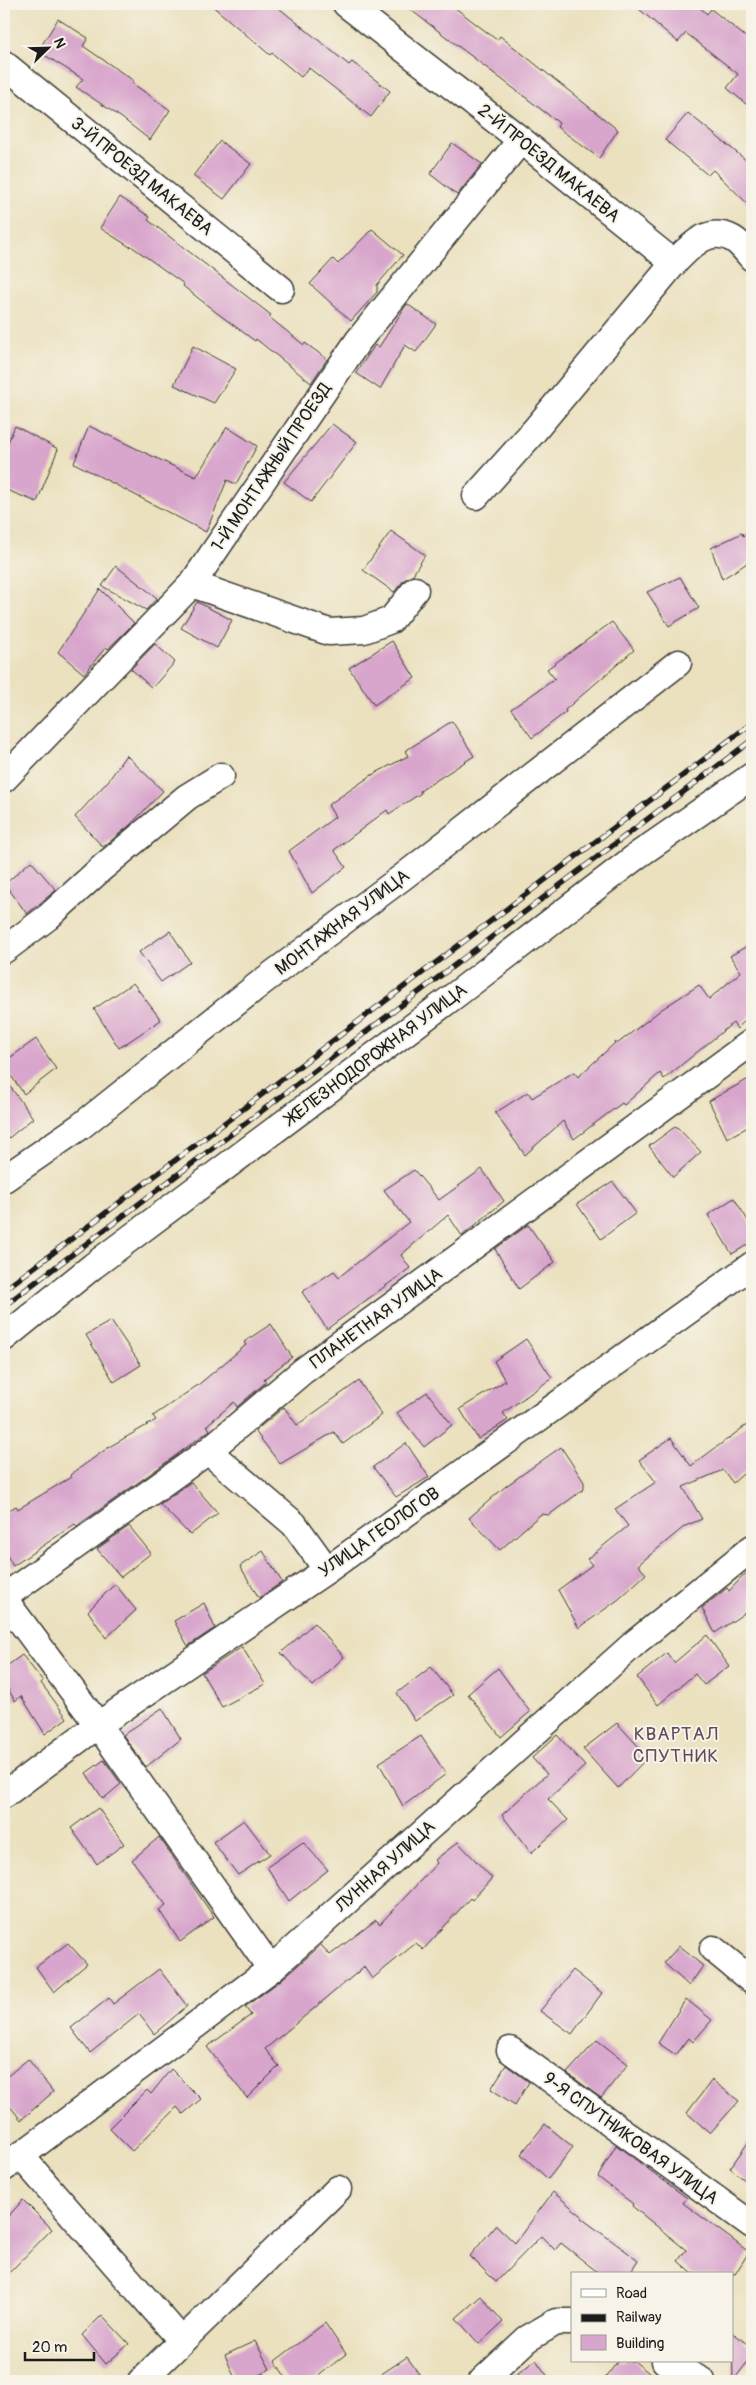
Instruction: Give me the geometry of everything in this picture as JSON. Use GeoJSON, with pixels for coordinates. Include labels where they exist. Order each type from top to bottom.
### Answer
{"type":"FeatureCollection","features":[{"type":"Feature","properties":{"kind":"street","name":"2-Й ПРОЕЗД МАКАЕВА"},"geometry":{"type":"LineString","coordinates":[[346,4],[521,140],[674,263]]}},
{"type":"Feature","properties":{"kind":"street","name":"3-Й ПРОЕЗД МАКАЕВА"},"geometry":{"type":"LineString","coordinates":[[4,64],[281,289]]}},
{"type":"Feature","properties":{"kind":"street","name":"1-Й МОНТАЖНЫЙ ПРОЕЗД"},"geometry":{"type":"LineString","coordinates":[[4,779],[192,584],[358,341],[521,140]]}},
{"type":"Feature","properties":{"kind":"street"},"geometry":{"type":"LineString","coordinates":[[476,496],[547,416],[674,263],[697,239],[717,233],[734,239],[752,258]]}},
{"type":"Feature","properties":{"kind":"street"},"geometry":{"type":"LineString","coordinates":[[192,584],[329,632],[364,630],[391,620],[415,590]]}},
{"type":"Feature","properties":{"kind":"street","name":"МОНТАЖНАЯ УЛИЦА"},"geometry":{"type":"LineString","coordinates":[[4,1179],[81,1126],[262,982],[404,876],[678,663]]}},
{"type":"Feature","properties":{"kind":"street"},"geometry":{"type":"LineString","coordinates":[[4,950],[48,918],[103,867],[187,797],[221,776]]}},
{"type":"Feature","properties":{"kind":"street","name":"ЖЕЛЕЗНОДОРОЖНАЯ УЛИЦА"},"geometry":{"type":"LineString","coordinates":[[4,1338],[93,1266],[458,993],[638,855],[752,776]]}},
{"type":"Feature","properties":{"kind":"street","name":"ПЛАНЕТНАЯ УЛИЦА"},"geometry":{"type":"LineString","coordinates":[[4,1598],[208,1451],[303,1371],[752,1042]]}},
{"type":"Feature","properties":{"kind":"street","name":"УЛИЦА ГЕОЛОГОВ"},"geometry":{"type":"LineString","coordinates":[[4,1796],[98,1725],[327,1570],[752,1265]]}},
{"type":"Feature","properties":{"kind":"street"},"geometry":{"type":"LineString","coordinates":[[208,1451],[294,1524],[327,1570]]}},
{"type":"Feature","properties":{"kind":"street","name":"ЛУННАЯ УЛИЦА"},"geometry":{"type":"LineString","coordinates":[[12,2161],[271,1969],[636,1641],[752,1548]]}},
{"type":"Feature","properties":{"kind":"street"},"geometry":{"type":"LineString","coordinates":[[4,1598],[98,1725],[271,1969]]}},
{"type":"Feature","properties":{"kind":"street"},"geometry":{"type":"LineString","coordinates":[[713,1949],[752,1981]]}},
{"type":"Feature","properties":{"kind":"street","name":"9-Я СПУТНИКОВАЯ УЛИЦА"},"geometry":{"type":"LineString","coordinates":[[510,2050],[752,2225]]}},
{"type":"Feature","properties":{"kind":"street"},"geometry":{"type":"LineString","coordinates":[[12,2161],[182,2341]]}},
{"type":"Feature","properties":{"kind":"street"},"geometry":{"type":"LineString","coordinates":[[141,2381],[338,2189]]}},
{"type":"Feature","properties":{"kind":"street"},"geometry":{"type":"LineString","coordinates":[[482,2381],[527,2339],[556,2322],[571,2322]]}},
{"type":"Feature","properties":{"kind":"street"},"geometry":{"type":"LineString","coordinates":[[667,2362],[702,2381]]}},
{"type":"Feature","properties":{"kind":"building"},"geometry":{"type":"Polygon","coordinates":[[[210,4],[274,4],[349,65],[352,62],[390,91],[371,117],[309,68],[301,77],[272,53],[270,55],[210,4]]]}},
{"type":"Feature","properties":{"kind":"building"},"geometry":{"type":"Polygon","coordinates":[[[403,4],[450,4],[497,40],[500,36],[618,130],[599,158],[557,127],[559,123],[403,4]]]}},
{"type":"Feature","properties":{"kind":"building"},"geometry":{"type":"Polygon","coordinates":[[[633,4],[696,4],[707,14],[711,9],[752,42],[752,109],[727,88],[738,74],[686,33],[678,42],[633,4]]]}},
{"type":"Feature","properties":{"kind":"building"},"geometry":{"type":"Polygon","coordinates":[[[58,19],[88,38],[83,46],[134,81],[132,83],[170,110],[150,140],[122,118],[76,87],[83,79],[38,51],[58,19]]]}},
{"type":"Feature","properties":{"kind":"building"},"geometry":{"type":"Polygon","coordinates":[[[688,113],[752,165],[752,208],[713,170],[708,175],[665,140],[688,113]]]}},
{"type":"Feature","properties":{"kind":"building"},"geometry":{"type":"Polygon","coordinates":[[[220,141],[251,164],[224,199],[193,176],[220,141]]]}},
{"type":"Feature","properties":{"kind":"building"},"geometry":{"type":"Polygon","coordinates":[[[452,143],[482,164],[457,195],[430,174],[452,143]]]}},
{"type":"Feature","properties":{"kind":"building"},"geometry":{"type":"Polygon","coordinates":[[[120,197],[150,217],[148,220],[271,315],[269,317],[304,345],[305,343],[327,359],[311,383],[256,339],[255,341],[217,313],[183,286],[184,284],[131,246],[100,228],[120,197]]]}},
{"type":"Feature","properties":{"kind":"building"},"geometry":{"type":"Polygon","coordinates":[[[372,229],[403,255],[377,285],[377,292],[351,321],[310,284],[333,259],[338,264],[372,229]]]}},
{"type":"Feature","properties":{"kind":"building"},"geometry":{"type":"Polygon","coordinates":[[[407,304],[436,324],[416,352],[405,345],[380,389],[356,373],[375,345],[379,347],[407,304]]]}},
{"type":"Feature","properties":{"kind":"building"},"geometry":{"type":"Polygon","coordinates":[[[193,346],[236,369],[214,403],[174,385],[193,346]]]}},
{"type":"Feature","properties":{"kind":"building"},"geometry":{"type":"Polygon","coordinates":[[[332,424],[357,442],[311,502],[284,482],[332,424]]]}},
{"type":"Feature","properties":{"kind":"building"},"geometry":{"type":"Polygon","coordinates":[[[15,426],[58,449],[37,502],[4,489],[4,451],[15,426]]]}},
{"type":"Feature","properties":{"kind":"building"},"geometry":{"type":"Polygon","coordinates":[[[89,426],[196,477],[227,427],[257,446],[236,484],[227,480],[206,532],[74,463],[89,426]]]}},
{"type":"Feature","properties":{"kind":"building"},"geometry":{"type":"Polygon","coordinates":[[[752,530],[752,560],[722,579],[711,548],[742,533],[743,536],[752,530]]]}},
{"type":"Feature","properties":{"kind":"building"},"geometry":{"type":"Polygon","coordinates":[[[391,531],[425,555],[412,576],[404,580],[394,592],[363,570],[391,531]]]}},
{"type":"Feature","properties":{"kind":"building"},"geometry":{"type":"Polygon","coordinates":[[[116,566],[157,598],[146,610],[102,586],[116,566]]]}},
{"type":"Feature","properties":{"kind":"building"},"geometry":{"type":"Polygon","coordinates":[[[680,577],[699,608],[669,626],[647,592],[680,577]]]}},
{"type":"Feature","properties":{"kind":"building"},"geometry":{"type":"Polygon","coordinates":[[[100,589],[134,623],[108,649],[106,647],[84,674],[58,652],[100,589]]]}},
{"type":"Feature","properties":{"kind":"building"},"geometry":{"type":"Polygon","coordinates":[[[197,602],[232,620],[217,648],[181,628],[197,602]]]}},
{"type":"Feature","properties":{"kind":"building"},"geometry":{"type":"Polygon","coordinates":[[[612,622],[634,650],[565,710],[566,712],[532,738],[511,709],[555,679],[547,669],[612,622]]]}},
{"type":"Feature","properties":{"kind":"building"},"geometry":{"type":"Polygon","coordinates":[[[392,641],[415,678],[374,705],[349,668],[392,641]]]}},
{"type":"Feature","properties":{"kind":"building"},"geometry":{"type":"Polygon","coordinates":[[[155,644],[175,662],[152,688],[131,669],[155,644]]]}},
{"type":"Feature","properties":{"kind":"building"},"geometry":{"type":"Polygon","coordinates":[[[452,721],[474,756],[420,791],[421,793],[389,814],[387,810],[334,850],[346,867],[312,893],[289,851],[335,817],[328,805],[372,775],[408,756],[405,751],[452,721]]]}},
{"type":"Feature","properties":{"kind":"building"},"geometry":{"type":"Polygon","coordinates":[[[126,755],[163,791],[129,826],[103,847],[75,817],[109,780],[126,755]]]}},
{"type":"Feature","properties":{"kind":"building"},"geometry":{"type":"Polygon","coordinates":[[[31,861],[56,890],[27,914],[5,884],[31,861]]]}},
{"type":"Feature","properties":{"kind":"building"},"geometry":{"type":"Polygon","coordinates":[[[170,931],[190,962],[161,982],[139,952],[170,931]]]}},
{"type":"Feature","properties":{"kind":"building"},"geometry":{"type":"Polygon","coordinates":[[[752,943],[752,1013],[737,1029],[733,1023],[664,1079],[660,1073],[624,1105],[622,1103],[574,1139],[563,1121],[525,1155],[495,1113],[528,1092],[532,1098],[574,1072],[578,1077],[616,1042],[617,1044],[662,1009],[699,985],[709,999],[741,972],[730,956],[752,943]]]}},
{"type":"Feature","properties":{"kind":"building"},"geometry":{"type":"Polygon","coordinates":[[[133,983],[161,1020],[119,1048],[94,1009],[133,983]]]}},
{"type":"Feature","properties":{"kind":"building"},"geometry":{"type":"Polygon","coordinates":[[[36,1039],[56,1069],[24,1094],[4,1066],[4,1062],[36,1039]]]}},
{"type":"Feature","properties":{"kind":"building"},"geometry":{"type":"Polygon","coordinates":[[[752,1077],[752,1125],[727,1138],[709,1101],[752,1077]]]}},
{"type":"Feature","properties":{"kind":"building"},"geometry":{"type":"Polygon","coordinates":[[[4,1078],[33,1118],[4,1142],[4,1078]]]}},
{"type":"Feature","properties":{"kind":"building"},"geometry":{"type":"Polygon","coordinates":[[[676,1126],[701,1152],[673,1177],[649,1146],[676,1126]]]}},
{"type":"Feature","properties":{"kind":"building"},"geometry":{"type":"Polygon","coordinates":[[[482,1169],[504,1201],[462,1236],[448,1215],[401,1255],[410,1268],[327,1329],[302,1292],[334,1271],[339,1277],[409,1222],[384,1190],[414,1170],[439,1200],[482,1169]]]}},
{"type":"Feature","properties":{"kind":"building"},"geometry":{"type":"Polygon","coordinates":[[[613,1182],[636,1213],[601,1239],[577,1204],[613,1182]]]}},
{"type":"Feature","properties":{"kind":"building"},"geometry":{"type":"Polygon","coordinates":[[[734,1198],[752,1227],[752,1242],[732,1254],[708,1215],[734,1198]]]}},
{"type":"Feature","properties":{"kind":"building"},"geometry":{"type":"Polygon","coordinates":[[[528,1225],[555,1262],[519,1289],[495,1249],[528,1225]]]}},
{"type":"Feature","properties":{"kind":"building"},"geometry":{"type":"Polygon","coordinates":[[[111,1321],[141,1365],[114,1382],[86,1335],[111,1321]]]}},
{"type":"Feature","properties":{"kind":"building"},"geometry":{"type":"Polygon","coordinates":[[[271,1324],[292,1357],[264,1379],[266,1382],[237,1407],[234,1402],[207,1425],[210,1430],[171,1459],[77,1526],[75,1524],[13,1566],[4,1550],[4,1513],[16,1506],[18,1509],[71,1477],[70,1475],[109,1447],[156,1420],[153,1416],[198,1385],[246,1345],[244,1342],[271,1324]]]}},
{"type":"Feature","properties":{"kind":"building"},"geometry":{"type":"Polygon","coordinates":[[[526,1339],[552,1378],[503,1413],[508,1420],[478,1439],[460,1409],[505,1381],[494,1361],[526,1339]]]}},
{"type":"Feature","properties":{"kind":"building"},"geometry":{"type":"Polygon","coordinates":[[[359,1381],[382,1415],[343,1444],[334,1432],[280,1464],[255,1431],[284,1407],[297,1425],[359,1381]]]}},
{"type":"Feature","properties":{"kind":"building"},"geometry":{"type":"Polygon","coordinates":[[[427,1392],[452,1425],[424,1447],[397,1413],[427,1392]]]}},
{"type":"Feature","properties":{"kind":"building"},"geometry":{"type":"Polygon","coordinates":[[[752,1421],[752,1466],[733,1483],[723,1470],[683,1487],[702,1519],[685,1526],[638,1565],[646,1574],[619,1599],[579,1628],[558,1590],[592,1565],[587,1559],[628,1526],[615,1509],[656,1482],[639,1460],[671,1438],[691,1466],[752,1421]]]}},
{"type":"Feature","properties":{"kind":"building"},"geometry":{"type":"Polygon","coordinates":[[[406,1443],[429,1477],[396,1497],[373,1467],[406,1443]]]}},
{"type":"Feature","properties":{"kind":"building"},"geometry":{"type":"Polygon","coordinates":[[[561,1447],[584,1482],[584,1489],[549,1515],[541,1514],[500,1550],[469,1518],[506,1486],[561,1447]]]}},
{"type":"Feature","properties":{"kind":"building"},"geometry":{"type":"Polygon","coordinates":[[[191,1482],[218,1513],[190,1535],[160,1504],[191,1482]]]}},
{"type":"Feature","properties":{"kind":"building"},"geometry":{"type":"Polygon","coordinates":[[[129,1526],[151,1553],[121,1577],[97,1549],[129,1526]]]}},
{"type":"Feature","properties":{"kind":"building"},"geometry":{"type":"Polygon","coordinates":[[[263,1551],[282,1582],[259,1598],[240,1566],[263,1551]]]}},
{"type":"Feature","properties":{"kind":"building"},"geometry":{"type":"Polygon","coordinates":[[[752,1567],[752,1608],[715,1633],[702,1608],[727,1588],[729,1591],[752,1567]]]}},
{"type":"Feature","properties":{"kind":"building"},"geometry":{"type":"Polygon","coordinates":[[[115,1584],[136,1610],[106,1638],[88,1611],[115,1584]]]}},
{"type":"Feature","properties":{"kind":"building"},"geometry":{"type":"Polygon","coordinates":[[[204,1603],[215,1628],[188,1646],[174,1621],[204,1603]]]}},
{"type":"Feature","properties":{"kind":"building"},"geometry":{"type":"Polygon","coordinates":[[[314,1623],[344,1657],[313,1686],[281,1653],[314,1623]]]}},
{"type":"Feature","properties":{"kind":"building"},"geometry":{"type":"Polygon","coordinates":[[[707,1635],[729,1666],[704,1685],[695,1674],[658,1705],[637,1677],[667,1653],[674,1663],[707,1635]]]}},
{"type":"Feature","properties":{"kind":"building"},"geometry":{"type":"Polygon","coordinates":[[[242,1647],[265,1684],[222,1707],[202,1673],[242,1647]]]}},
{"type":"Feature","properties":{"kind":"building"},"geometry":{"type":"Polygon","coordinates":[[[22,1655],[43,1681],[41,1683],[67,1718],[45,1734],[21,1696],[15,1701],[4,1682],[4,1668],[22,1655]]]}},
{"type":"Feature","properties":{"kind":"building"},"geometry":{"type":"Polygon","coordinates":[[[431,1667],[453,1695],[415,1721],[397,1693],[431,1667]]]}},
{"type":"Feature","properties":{"kind":"building"},"geometry":{"type":"Polygon","coordinates":[[[498,1668],[530,1712],[501,1737],[468,1694],[498,1668]]]}},
{"type":"Feature","properties":{"kind":"building"},"geometry":{"type":"Polygon","coordinates":[[[162,1708],[181,1739],[146,1767],[123,1735],[162,1708]]]}},
{"type":"Feature","properties":{"kind":"building"},"geometry":{"type":"Polygon","coordinates":[[[617,1723],[648,1757],[618,1788],[583,1749],[617,1723]]]}},
{"type":"Feature","properties":{"kind":"building"},"geometry":{"type":"Polygon","coordinates":[[[557,1735],[585,1766],[548,1799],[568,1820],[531,1853],[502,1815],[547,1774],[532,1758],[557,1735]]]}},
{"type":"Feature","properties":{"kind":"building"},"geometry":{"type":"Polygon","coordinates":[[[421,1736],[446,1774],[403,1806],[379,1763],[421,1736]]]}},
{"type":"Feature","properties":{"kind":"building"},"geometry":{"type":"Polygon","coordinates":[[[104,1760],[121,1784],[103,1799],[86,1773],[104,1760]]]}},
{"type":"Feature","properties":{"kind":"building"},"geometry":{"type":"Polygon","coordinates":[[[98,1808],[124,1844],[97,1864],[71,1828],[98,1808]]]}},
{"type":"Feature","properties":{"kind":"building"},"geometry":{"type":"Polygon","coordinates":[[[244,1820],[270,1854],[238,1875],[213,1842],[244,1820]]]}},
{"type":"Feature","properties":{"kind":"building"},"geometry":{"type":"Polygon","coordinates":[[[159,1837],[214,1917],[180,1942],[159,1910],[166,1905],[132,1860],[159,1837]]]}},
{"type":"Feature","properties":{"kind":"building"},"geometry":{"type":"Polygon","coordinates":[[[303,1842],[328,1870],[289,1901],[267,1867],[303,1842]]]}},
{"type":"Feature","properties":{"kind":"building"},"geometry":{"type":"Polygon","coordinates":[[[458,1842],[492,1878],[472,1900],[470,1898],[423,1950],[416,1943],[372,1979],[364,1967],[265,2049],[279,2066],[247,2098],[207,2047],[251,2015],[245,2007],[281,1980],[321,1945],[330,1955],[376,1920],[380,1924],[437,1863],[435,1860],[458,1842]]]}},
{"type":"Feature","properties":{"kind":"building"},"geometry":{"type":"Polygon","coordinates":[[[68,1943],[87,1964],[54,1992],[36,1967],[68,1943]]]}},
{"type":"Feature","properties":{"kind":"building"},"geometry":{"type":"Polygon","coordinates":[[[679,1946],[703,1966],[689,1986],[664,1963],[679,1946]]]}},
{"type":"Feature","properties":{"kind":"building"},"geometry":{"type":"Polygon","coordinates":[[[159,1969],[187,2006],[154,2034],[139,2014],[90,2053],[71,2028],[109,1998],[113,2004],[159,1969]]]}},
{"type":"Feature","properties":{"kind":"building"},"geometry":{"type":"Polygon","coordinates":[[[573,1970],[602,1993],[572,2034],[540,2011],[573,1970]]]}},
{"type":"Feature","properties":{"kind":"building"},"geometry":{"type":"Polygon","coordinates":[[[686,1999],[712,2020],[693,2042],[689,2038],[676,2055],[658,2043],[686,1999]]]}},
{"type":"Feature","properties":{"kind":"building"},"geometry":{"type":"Polygon","coordinates":[[[597,2040],[628,2064],[601,2098],[567,2073],[597,2040]]]}},
{"type":"Feature","properties":{"kind":"building"},"geometry":{"type":"Polygon","coordinates":[[[28,2059],[53,2092],[21,2120],[4,2099],[4,2079],[28,2059]]]}},
{"type":"Feature","properties":{"kind":"building"},"geometry":{"type":"Polygon","coordinates":[[[506,2065],[529,2082],[515,2105],[491,2089],[506,2065]]]}},
{"type":"Feature","properties":{"kind":"building"},"geometry":{"type":"Polygon","coordinates":[[[171,2069],[201,2099],[183,2114],[177,2107],[132,2151],[109,2128],[147,2090],[151,2094],[171,2069]]]}},
{"type":"Feature","properties":{"kind":"building"},"geometry":{"type":"Polygon","coordinates":[[[712,2080],[739,2101],[710,2133],[687,2113],[712,2080]]]}},
{"type":"Feature","properties":{"kind":"building"},"geometry":{"type":"Polygon","coordinates":[[[545,2124],[573,2147],[548,2179],[521,2154],[545,2124]]]}},
{"type":"Feature","properties":{"kind":"building"},"geometry":{"type":"Polygon","coordinates":[[[752,2137],[752,2186],[730,2168],[752,2137]]]}},
{"type":"Feature","properties":{"kind":"building"},"geometry":{"type":"Polygon","coordinates":[[[616,2145],[687,2198],[683,2203],[749,2252],[735,2274],[734,2272],[691,2272],[678,2261],[686,2250],[632,2206],[633,2204],[598,2177],[616,2145]]]}},
{"type":"Feature","properties":{"kind":"building"},"geometry":{"type":"Polygon","coordinates":[[[553,2192],[582,2216],[581,2218],[638,2260],[630,2272],[597,2272],[561,2243],[555,2250],[541,2236],[496,2282],[470,2256],[496,2225],[515,2243],[553,2192]]]}},
{"type":"Feature","properties":{"kind":"building"},"geometry":{"type":"Polygon","coordinates":[[[23,2200],[52,2229],[4,2278],[4,2221],[23,2200]]]}},
{"type":"Feature","properties":{"kind":"building"},"geometry":{"type":"Polygon","coordinates":[[[481,2296],[503,2322],[479,2344],[456,2318],[481,2296]]]}},
{"type":"Feature","properties":{"kind":"building"},"geometry":{"type":"Polygon","coordinates":[[[102,2315],[129,2344],[106,2364],[82,2335],[102,2315]]]}},
{"type":"Feature","properties":{"kind":"building"},"geometry":{"type":"Polygon","coordinates":[[[325,2323],[346,2354],[312,2381],[288,2381],[275,2361],[325,2323]]]}},
{"type":"Feature","properties":{"kind":"building"},"geometry":{"type":"Polygon","coordinates":[[[734,2334],[752,2348],[752,2356],[733,2381],[734,2334]]]}},
{"type":"Feature","properties":{"kind":"building"},"geometry":{"type":"Polygon","coordinates":[[[255,2341],[270,2369],[248,2381],[236,2381],[225,2355],[255,2341]]]}},
{"type":"Feature","properties":{"kind":"building"},"geometry":{"type":"Polygon","coordinates":[[[407,2357],[424,2381],[371,2381],[407,2357]]]}},
{"type":"Feature","properties":{"kind":"building"},"geometry":{"type":"Polygon","coordinates":[[[536,2360],[551,2381],[507,2381],[536,2360]]]}},
{"type":"Feature","properties":{"kind":"building"},"geometry":{"type":"Polygon","coordinates":[[[617,2362],[635,2362],[659,2381],[603,2381],[617,2362]]]}},
{"type":"Feature","properties":{"kind":"railway"},"geometry":{"type":"LineString","coordinates":[[4,1290],[752,723]]}},
{"type":"Feature","properties":{"kind":"railway"},"geometry":{"type":"LineString","coordinates":[[4,1306],[752,740]]}},
{"type":"Feature","properties":{"kind":"district","name":"КВАРТАЛ СПУТНИК"},"geometry":{"type":"Point","coordinates":[676,1744]}}]}
